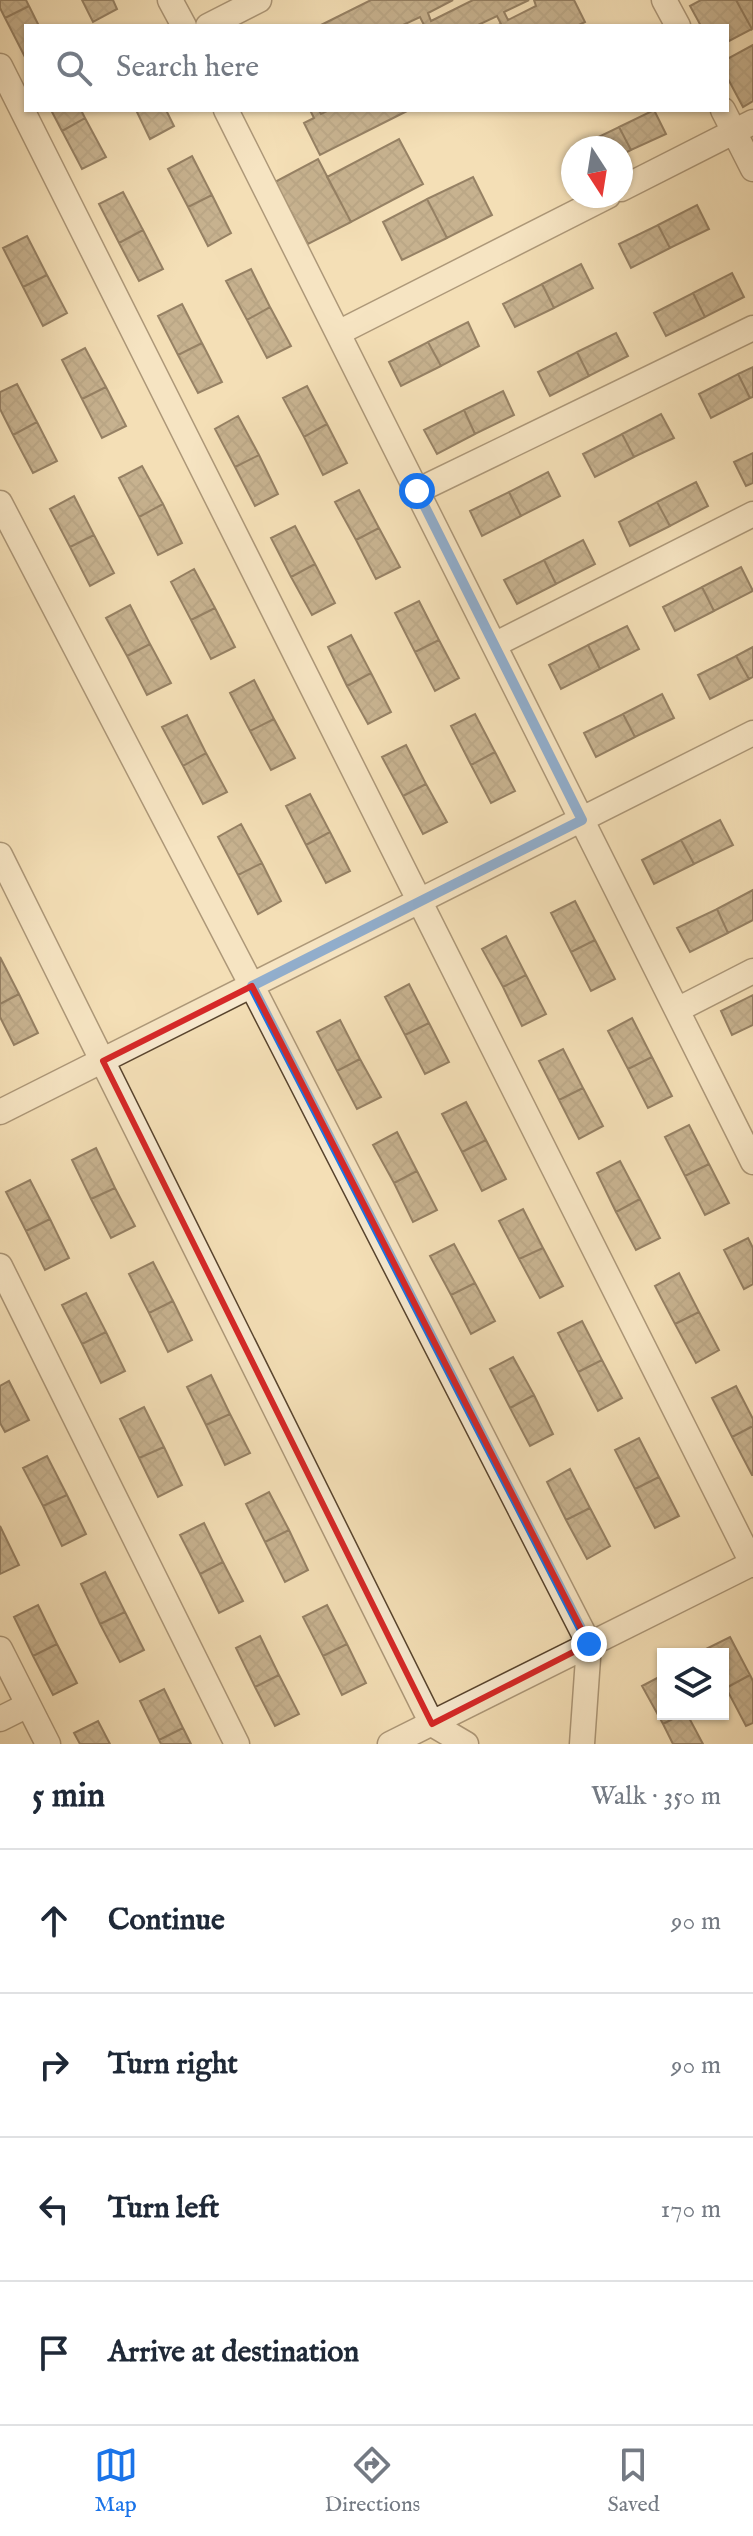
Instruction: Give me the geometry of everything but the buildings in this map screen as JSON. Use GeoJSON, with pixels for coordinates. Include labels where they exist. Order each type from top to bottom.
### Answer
{"type":"FeatureCollection","features":[{"type":"Feature","properties":{"kind":"street"},"geometry":{"type":"LineString","coordinates":[[170,0],[183,24]]}},
{"type":"Feature","properties":{"kind":"street"},"geometry":{"type":"LineString","coordinates":[[212,24],[259,0]]}},
{"type":"Feature","properties":{"kind":"street"},"geometry":{"type":"LineString","coordinates":[[664,0],[677,24]]}},
{"type":"Feature","properties":{"kind":"street"},"geometry":{"type":"LineString","coordinates":[[0,66],[753,1563],[390,1744]]}},
{"type":"Feature","properties":{"kind":"street"},"geometry":{"type":"LineString","coordinates":[[227,112],[752,1157]]}},
{"type":"Feature","properties":{"kind":"street"},"geometry":{"type":"LineString","coordinates":[[725,112],[744,127],[753,169]]}},
{"type":"Feature","properties":{"kind":"street"},"geometry":{"type":"LineString","coordinates":[[633,183],[744,127]]}},
{"type":"Feature","properties":{"kind":"street"},"geometry":{"type":"LineString","coordinates":[[338,333],[584,208]]}},
{"type":"Feature","properties":{"kind":"street"},"geometry":{"type":"LineString","coordinates":[[417,491],[753,328]]}},
{"type":"Feature","properties":{"kind":"street"},"geometry":{"type":"LineString","coordinates":[[0,503],[589,1644],[582,1744]]}},
{"type":"Feature","properties":{"kind":"street"},"geometry":{"type":"LineString","coordinates":[[494,645],[753,514]]}},
{"type":"Feature","properties":{"kind":"street"},"geometry":{"type":"LineString","coordinates":[[0,1112],[753,733]]}},
{"type":"Feature","properties":{"kind":"street"},"geometry":{"type":"LineString","coordinates":[[0,855],[432,1724],[466,1744]]}},
{"type":"Feature","properties":{"kind":"street"},"geometry":{"type":"LineString","coordinates":[[677,1010],[753,971]]}},
{"type":"Feature","properties":{"kind":"street"},"geometry":{"type":"LineString","coordinates":[[0,1266],[237,1744]]}},
{"type":"Feature","properties":{"kind":"street"},"geometry":{"type":"LineString","coordinates":[[0,1649],[48,1744]]}},
{"type":"Feature","properties":{"kind":"street"},"geometry":{"type":"LineString","coordinates":[[0,1719],[28,1705]]}},
{"type":"Feature","properties":{"kind":"highlighted area"},"geometry":{"type":"Polygon","coordinates":[[[252,986],[589,1644],[432,1724],[103,1061],[252,986]]]}},
{"type":"Feature","properties":{"kind":"route"},"geometry":{"type":"LineString","coordinates":[[417,491],[582,820],[252,986],[589,1644]]}}]}
